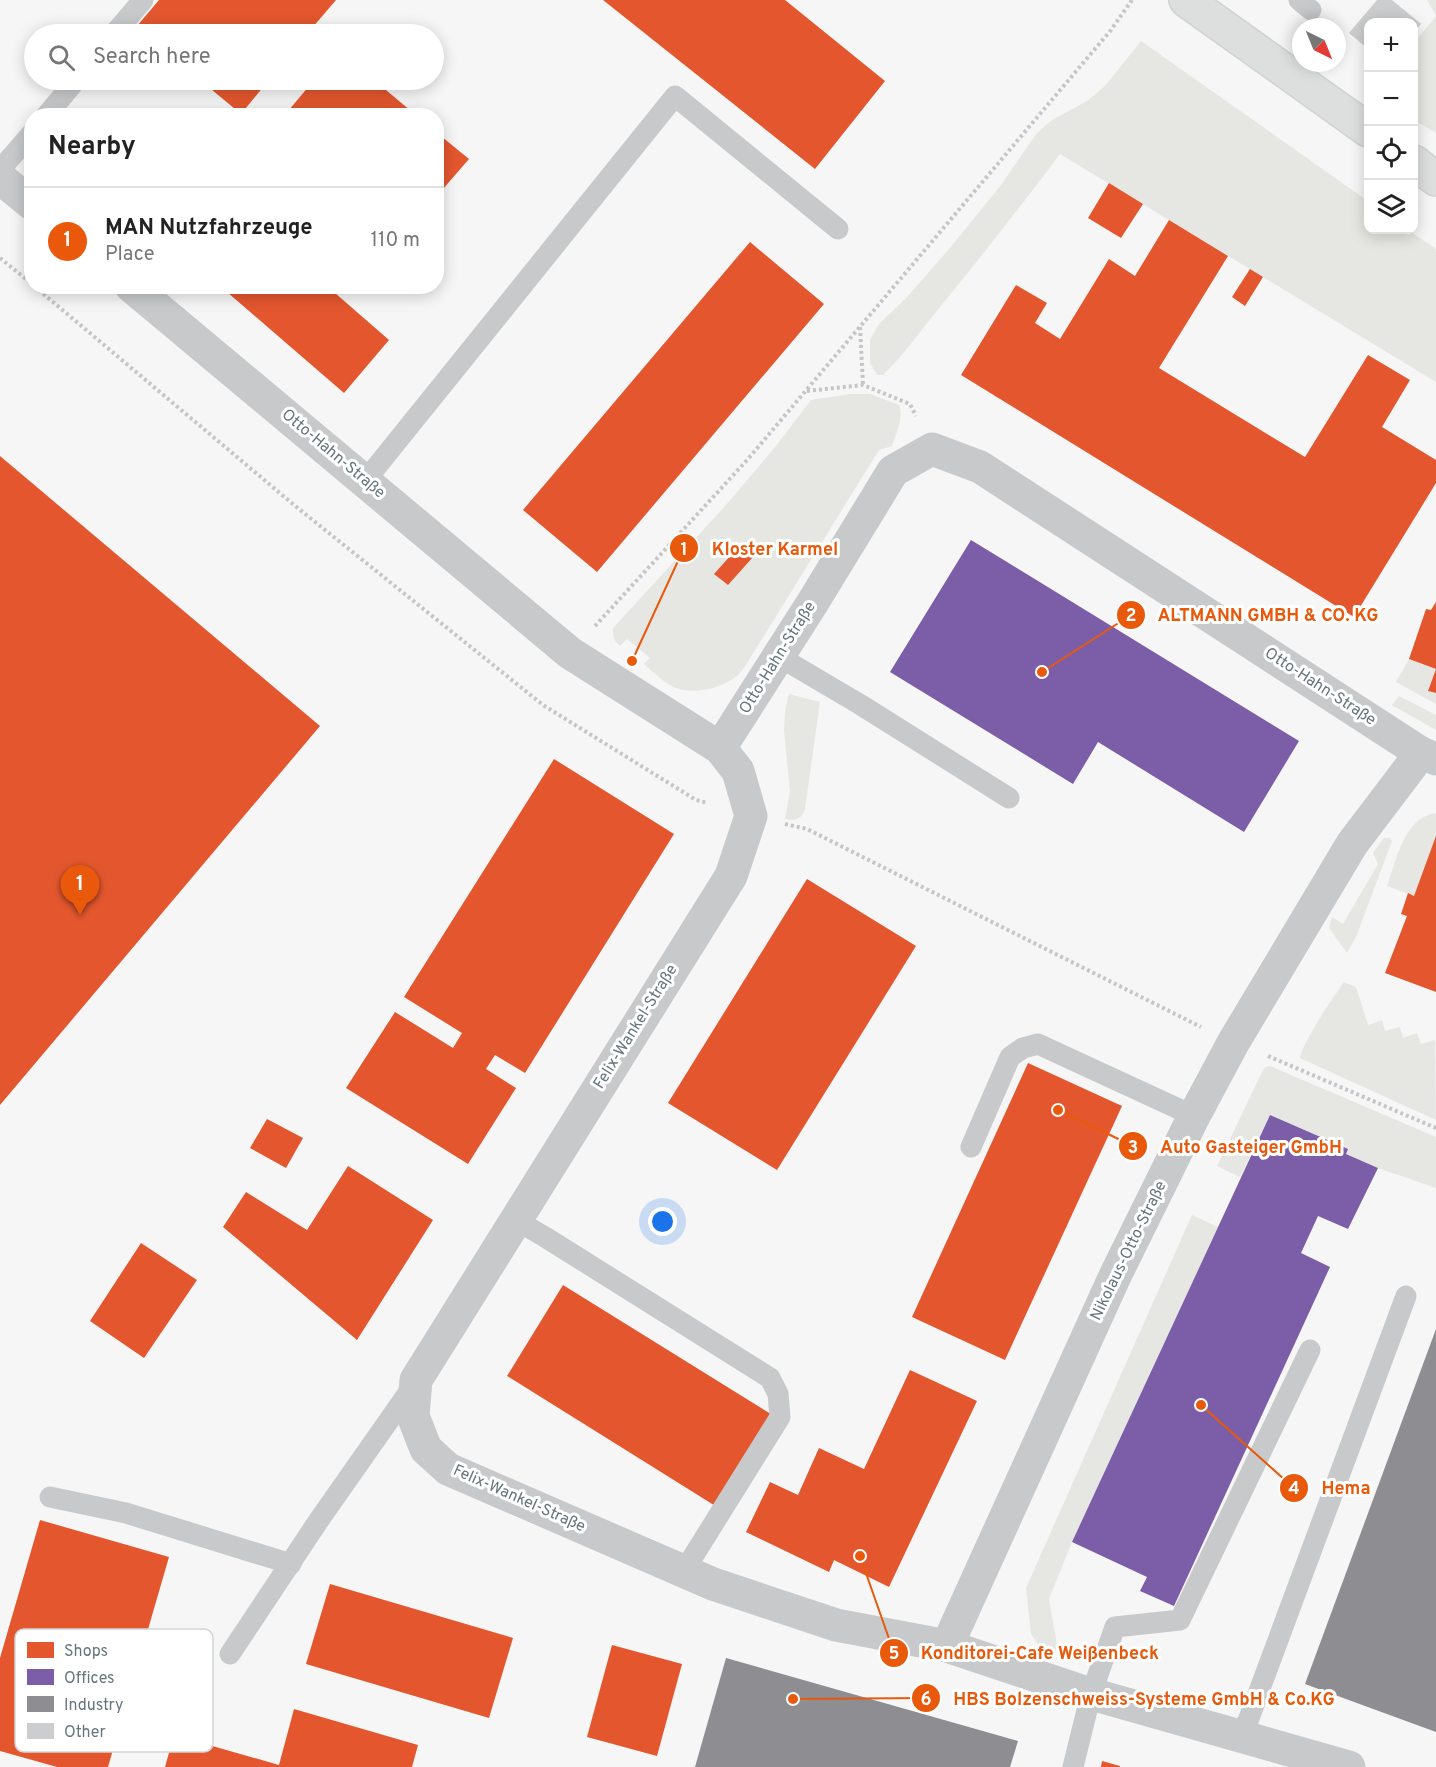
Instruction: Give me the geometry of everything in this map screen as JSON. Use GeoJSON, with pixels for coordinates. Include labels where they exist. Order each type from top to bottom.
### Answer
{"type":"FeatureCollection","features":[{"type":"Feature","properties":{"kind":"main road"},"geometry":{"type":"LineString","coordinates":[[1186,0],[1364,127]]}},
{"type":"Feature","properties":{"kind":"main road"},"geometry":{"type":"LineString","coordinates":[[1418,165],[1436,178]]}},
{"type":"Feature","properties":{"kind":"street"},"geometry":{"type":"LineString","coordinates":[[0,178],[24,198]]}},
{"type":"Feature","properties":{"kind":"street","name":"Otto-Hahn-Straße"},"geometry":{"type":"LineString","coordinates":[[141,294],[570,653],[720,748],[893,471],[932,449],[980,467],[1429,756]]}},
{"type":"Feature","properties":{"kind":"street"},"geometry":{"type":"LineString","coordinates":[[720,748],[738,771],[751,816]]}},
{"type":"Feature","properties":{"kind":"street","name":"Nikolaus-Otto-Straße"},"geometry":{"type":"LineString","coordinates":[[947,1646],[1116,1276],[1194,1116],[1233,1043],[1352,844],[1429,756]]}},
{"type":"Feature","properties":{"kind":"street","name":"Felix-Wankel-Straße"},"geometry":{"type":"LineString","coordinates":[[751,816],[731,876],[416,1380],[413,1416],[426,1449],[448,1468],[713,1584],[836,1625],[947,1646],[1090,1694],[1349,1767]]}},
{"type":"Feature","properties":{"kind":"lane"},"geometry":{"type":"LineString","coordinates":[[123,24],[143,0]]}},
{"type":"Feature","properties":{"kind":"lane"},"geometry":{"type":"LineString","coordinates":[[53,108],[68,90]]}},
{"type":"Feature","properties":{"kind":"lane"},"geometry":{"type":"LineString","coordinates":[[365,481],[675,96],[838,229]]}},
{"type":"Feature","properties":{"kind":"lane"},"geometry":{"type":"LineString","coordinates":[[0,170],[24,142]]}},
{"type":"Feature","properties":{"kind":"lane"},"geometry":{"type":"LineString","coordinates":[[778,656],[1010,798]]}},
{"type":"Feature","properties":{"kind":"lane"},"geometry":{"type":"LineString","coordinates":[[971,1147],[1010,1057],[1023,1048],[1038,1044],[1194,1116]]}},
{"type":"Feature","properties":{"kind":"lane"},"geometry":{"type":"LineString","coordinates":[[516,1220],[770,1378],[778,1394],[780,1416],[684,1571]]}},
{"type":"Feature","properties":{"kind":"lane"},"geometry":{"type":"LineString","coordinates":[[1242,1737],[1406,1296]]}},
{"type":"Feature","properties":{"kind":"lane"},"geometry":{"type":"LineString","coordinates":[[1073,1767],[1090,1694],[1115,1627],[1180,1620],[1310,1350]]}},
{"type":"Feature","properties":{"kind":"lane"},"geometry":{"type":"LineString","coordinates":[[230,1654],[416,1380]]}},
{"type":"Feature","properties":{"kind":"lane"},"geometry":{"type":"LineString","coordinates":[[50,1497],[126,1514],[291,1564]]}},
{"type":"Feature","properties":{"kind":"path"},"geometry":{"type":"LineString","coordinates":[[570,653],[748,459],[1112,30],[1132,0]]}},
{"type":"Feature","properties":{"kind":"path"},"geometry":{"type":"LineString","coordinates":[[0,258],[24,278]]}},
{"type":"Feature","properties":{"kind":"path"},"geometry":{"type":"LineString","coordinates":[[44,294],[294,505],[543,705],[696,800],[807,829],[1233,1043],[1298,1068],[1436,1128]]}},
{"type":"Feature","properties":{"kind":"path"},"geometry":{"type":"LineString","coordinates":[[860,327],[863,385]]}},
{"type":"Feature","properties":{"kind":"path"},"geometry":{"type":"LineString","coordinates":[[806,391],[863,385],[910,404],[932,449]]}},
{"type":"Feature","properties":{"kind":"shaded area"},"geometry":{"type":"Polygon","coordinates":[[[1427,0],[1436,0],[1436,16],[1427,0]]]}},
{"type":"Feature","properties":{"kind":"shaded area"},"geometry":{"type":"Polygon","coordinates":[[[1436,16],[1436,133],[1418,122],[1418,38],[1436,16]]]}},
{"type":"Feature","properties":{"kind":"shaded area"},"geometry":{"type":"Polygon","coordinates":[[[1141,41],[1364,198],[1364,234],[1414,234],[1436,249],[1436,382],[1060,154],[905,351],[883,375],[877,375],[870,363],[870,340],[879,324],[907,297],[949,249],[1001,185],[1037,133],[1052,120],[1087,101],[1105,86],[1141,41]]]}},
{"type":"Feature","properties":{"kind":"shaded area"},"geometry":{"type":"Polygon","coordinates":[[[851,394],[870,394],[899,405],[900,420],[892,446],[879,450],[739,673],[732,680],[702,690],[679,689],[669,685],[644,664],[650,658],[627,639],[620,646],[618,644],[614,638],[613,628],[726,505],[811,400],[851,394]]]}},
{"type":"Feature","properties":{"kind":"shaded area"},"geometry":{"type":"Polygon","coordinates":[[[1409,659],[1436,669],[1428,690],[1436,693],[1436,704],[1396,682],[1409,659]]]}},
{"type":"Feature","properties":{"kind":"shaded area"},"geometry":{"type":"Polygon","coordinates":[[[789,694],[820,702],[805,809],[800,818],[792,820],[785,819],[790,791],[784,731],[789,694]]]}},
{"type":"Feature","properties":{"kind":"shaded area"},"geometry":{"type":"Polygon","coordinates":[[[1399,696],[1436,715],[1436,730],[1392,705],[1399,696]]]}},
{"type":"Feature","properties":{"kind":"shaded area"},"geometry":{"type":"Polygon","coordinates":[[[1436,813],[1436,839],[1414,896],[1387,886],[1398,853],[1409,831],[1425,817],[1436,813]]]}},
{"type":"Feature","properties":{"kind":"shaded area"},"geometry":{"type":"Polygon","coordinates":[[[1384,838],[1392,841],[1356,937],[1347,953],[1329,928],[1332,917],[1343,924],[1378,864],[1373,853],[1384,838]]]}},
{"type":"Feature","properties":{"kind":"shaded area"},"geometry":{"type":"Polygon","coordinates":[[[1344,982],[1356,987],[1368,1025],[1382,1020],[1385,1031],[1400,1027],[1403,1038],[1417,1033],[1421,1044],[1435,1040],[1436,1120],[1300,1058],[1312,1031],[1344,982]]]}},
{"type":"Feature","properties":{"kind":"shaded area"},"geometry":{"type":"Polygon","coordinates":[[[1270,1066],[1436,1137],[1436,1188],[1346,1154],[1270,1115],[1240,1177],[1217,1166],[1263,1070],[1270,1066]]]}},
{"type":"Feature","properties":{"kind":"shaded area"},"geometry":{"type":"Polygon","coordinates":[[[1192,1215],[1218,1227],[1072,1542],[1049,1599],[1058,1651],[1038,1644],[1031,1634],[1026,1588],[1192,1215]]]}},
{"type":"Feature","properties":{"kind":"building: Shops"},"geometry":{"type":"Polygon","coordinates":[[[159,0],[336,0],[316,24],[139,24],[159,0]]]}},
{"type":"Feature","properties":{"kind":"building: Shops"},"geometry":{"type":"Polygon","coordinates":[[[603,0],[785,0],[885,81],[815,169],[603,0]]]}},
{"type":"Feature","properties":{"kind":"building: Shops"},"geometry":{"type":"Polygon","coordinates":[[[212,90],[261,90],[246,108],[234,108],[212,90]]]}},
{"type":"Feature","properties":{"kind":"building: Shops"},"geometry":{"type":"Polygon","coordinates":[[[306,90],[386,90],[407,108],[291,108],[306,90]]]}},
{"type":"Feature","properties":{"kind":"building: Shops"},"geometry":{"type":"Polygon","coordinates":[[[444,139],[469,159],[444,188],[444,139]]]}},
{"type":"Feature","properties":{"kind":"building: Shops"},"geometry":{"type":"Polygon","coordinates":[[[1109,183],[1143,204],[1121,238],[1088,218],[1109,183]]]}},
{"type":"Feature","properties":{"kind":"building: Shops"},"geometry":{"type":"Polygon","coordinates":[[[1169,220],[1228,256],[1159,368],[1305,457],[1368,355],[1410,380],[1382,427],[1436,460],[1436,483],[1354,617],[961,375],[1016,285],[1047,303],[1035,323],[1060,339],[1109,259],[1135,276],[1169,220]]]}},
{"type":"Feature","properties":{"kind":"building: Shops"},"geometry":{"type":"Polygon","coordinates":[[[750,242],[824,304],[597,572],[523,510],[750,242]]]}},
{"type":"Feature","properties":{"kind":"building: Shops"},"geometry":{"type":"Polygon","coordinates":[[[1250,269],[1263,277],[1245,306],[1232,297],[1250,269]]]}},
{"type":"Feature","properties":{"kind":"building: Shops"},"geometry":{"type":"Polygon","coordinates":[[[229,294],[336,294],[389,340],[344,393],[229,294]]]}},
{"type":"Feature","properties":{"kind":"building: Shops"},"geometry":{"type":"Polygon","coordinates":[[[0,456],[320,726],[0,1105],[0,456]]]}},
{"type":"Feature","properties":{"kind":"building: Shops"},"geometry":{"type":"Polygon","coordinates":[[[740,545],[753,557],[728,585],[714,574],[740,545]]]}},
{"type":"Feature","properties":{"kind":"building: Shops"},"geometry":{"type":"Polygon","coordinates":[[[1436,602],[1436,669],[1409,659],[1426,609],[1431,610],[1436,602]]]}},
{"type":"Feature","properties":{"kind":"building: Shops"},"geometry":{"type":"Polygon","coordinates":[[[1436,669],[1436,693],[1428,691],[1436,669]]]}},
{"type":"Feature","properties":{"kind":"building: Shops"},"geometry":{"type":"Polygon","coordinates":[[[554,759],[674,834],[525,1073],[495,1055],[486,1069],[516,1088],[468,1164],[346,1088],[395,1012],[453,1048],[462,1033],[404,997],[554,759]]]}},
{"type":"Feature","properties":{"kind":"building: Shops"},"geometry":{"type":"Polygon","coordinates":[[[1436,836],[1436,992],[1385,973],[1407,916],[1401,914],[1408,893],[1414,896],[1436,836]]]}},
{"type":"Feature","properties":{"kind":"building: Shops"},"geometry":{"type":"Polygon","coordinates":[[[807,879],[916,946],[777,1170],[668,1103],[807,879]]]}},
{"type":"Feature","properties":{"kind":"building: Shops"},"geometry":{"type":"Polygon","coordinates":[[[1028,1063],[1122,1106],[1005,1360],[912,1317],[1028,1063]]]}},
{"type":"Feature","properties":{"kind":"building: Shops"},"geometry":{"type":"Polygon","coordinates":[[[267,1119],[303,1138],[286,1168],[250,1148],[267,1119]]]}},
{"type":"Feature","properties":{"kind":"building: Shops"},"geometry":{"type":"Polygon","coordinates":[[[348,1166],[433,1220],[357,1340],[223,1227],[246,1192],[307,1230],[348,1166]]]}},
{"type":"Feature","properties":{"kind":"building: Shops"},"geometry":{"type":"Polygon","coordinates":[[[141,1243],[197,1280],[144,1358],[90,1321],[141,1243]]]}},
{"type":"Feature","properties":{"kind":"building: Shops"},"geometry":{"type":"Polygon","coordinates":[[[563,1285],[774,1416],[717,1507],[507,1376],[563,1285]]]}},
{"type":"Feature","properties":{"kind":"building: Shops"},"geometry":{"type":"Polygon","coordinates":[[[910,1370],[977,1401],[889,1587],[834,1560],[829,1572],[746,1532],[770,1482],[798,1495],[819,1448],[864,1469],[910,1370]]]}},
{"type":"Feature","properties":{"kind":"building: Shops"},"geometry":{"type":"Polygon","coordinates":[[[40,1520],[169,1557],[148,1629],[15,1629],[15,1752],[112,1752],[108,1767],[57,1767],[0,1751],[0,1658],[40,1520]]]}},
{"type":"Feature","properties":{"kind":"building: Shops"},"geometry":{"type":"Polygon","coordinates":[[[330,1584],[513,1638],[489,1718],[306,1664],[330,1584]]]}},
{"type":"Feature","properties":{"kind":"building: Shops"},"geometry":{"type":"Polygon","coordinates":[[[612,1645],[682,1664],[657,1756],[587,1737],[612,1645]]]}},
{"type":"Feature","properties":{"kind":"building: Shops"},"geometry":{"type":"Polygon","coordinates":[[[294,1709],[418,1745],[412,1767],[165,1767],[169,1752],[213,1752],[213,1746],[279,1765],[294,1709]]]}},
{"type":"Feature","properties":{"kind":"building: Shops"},"geometry":{"type":"Polygon","coordinates":[[[1102,1761],[1120,1766],[1120,1767],[1101,1767],[1102,1761]]]}},
{"type":"Feature","properties":{"kind":"building: Offices"},"geometry":{"type":"Polygon","coordinates":[[[971,540],[1299,741],[1244,832],[1098,742],[1073,784],[890,672],[971,540]]]}},
{"type":"Feature","properties":{"kind":"building: Offices"},"geometry":{"type":"Polygon","coordinates":[[[1270,1115],[1348,1149],[1346,1154],[1378,1168],[1348,1229],[1318,1216],[1301,1253],[1330,1267],[1174,1606],[1140,1591],[1147,1577],[1072,1542],[1270,1115]]]}},
{"type":"Feature","properties":{"kind":"building: Industry"},"geometry":{"type":"Polygon","coordinates":[[[1436,1329],[1436,1732],[1305,1684],[1436,1329]]]}},
{"type":"Feature","properties":{"kind":"building: Industry"},"geometry":{"type":"Polygon","coordinates":[[[726,1658],[1018,1741],[1010,1767],[695,1767],[726,1658]]]}},
{"type":"Feature","properties":{"kind":"building: Other"},"geometry":{"type":"Polygon","coordinates":[[[1377,0],[1392,0],[1414,18],[1364,18],[1364,46],[1349,33],[1377,0]]]}},
{"type":"Feature","properties":{"kind":"place","name":"Kloster Karmel"},"geometry":{"type":"Point","coordinates":[632,661]}},
{"type":"Feature","properties":{"kind":"place","name":"ALTMANN GMBH & CO. KG"},"geometry":{"type":"Point","coordinates":[1042,672]}},
{"type":"Feature","properties":{"kind":"place","name":"MAN Nutzfahrzeuge"},"geometry":{"type":"Point","coordinates":[80,915]}},
{"type":"Feature","properties":{"kind":"place","name":"Auto Gasteiger GmbH"},"geometry":{"type":"Point","coordinates":[1058,1110]}},
{"type":"Feature","properties":{"kind":"place","name":"Hema"},"geometry":{"type":"Point","coordinates":[1201,1405]}},
{"type":"Feature","properties":{"kind":"place","name":"Konditorei-Cafe Weißenbeck"},"geometry":{"type":"Point","coordinates":[860,1556]}},
{"type":"Feature","properties":{"kind":"place","name":"HBS Bolzenschweiss-Systeme GmbH & Co.KG"},"geometry":{"type":"Point","coordinates":[793,1699]}}]}
